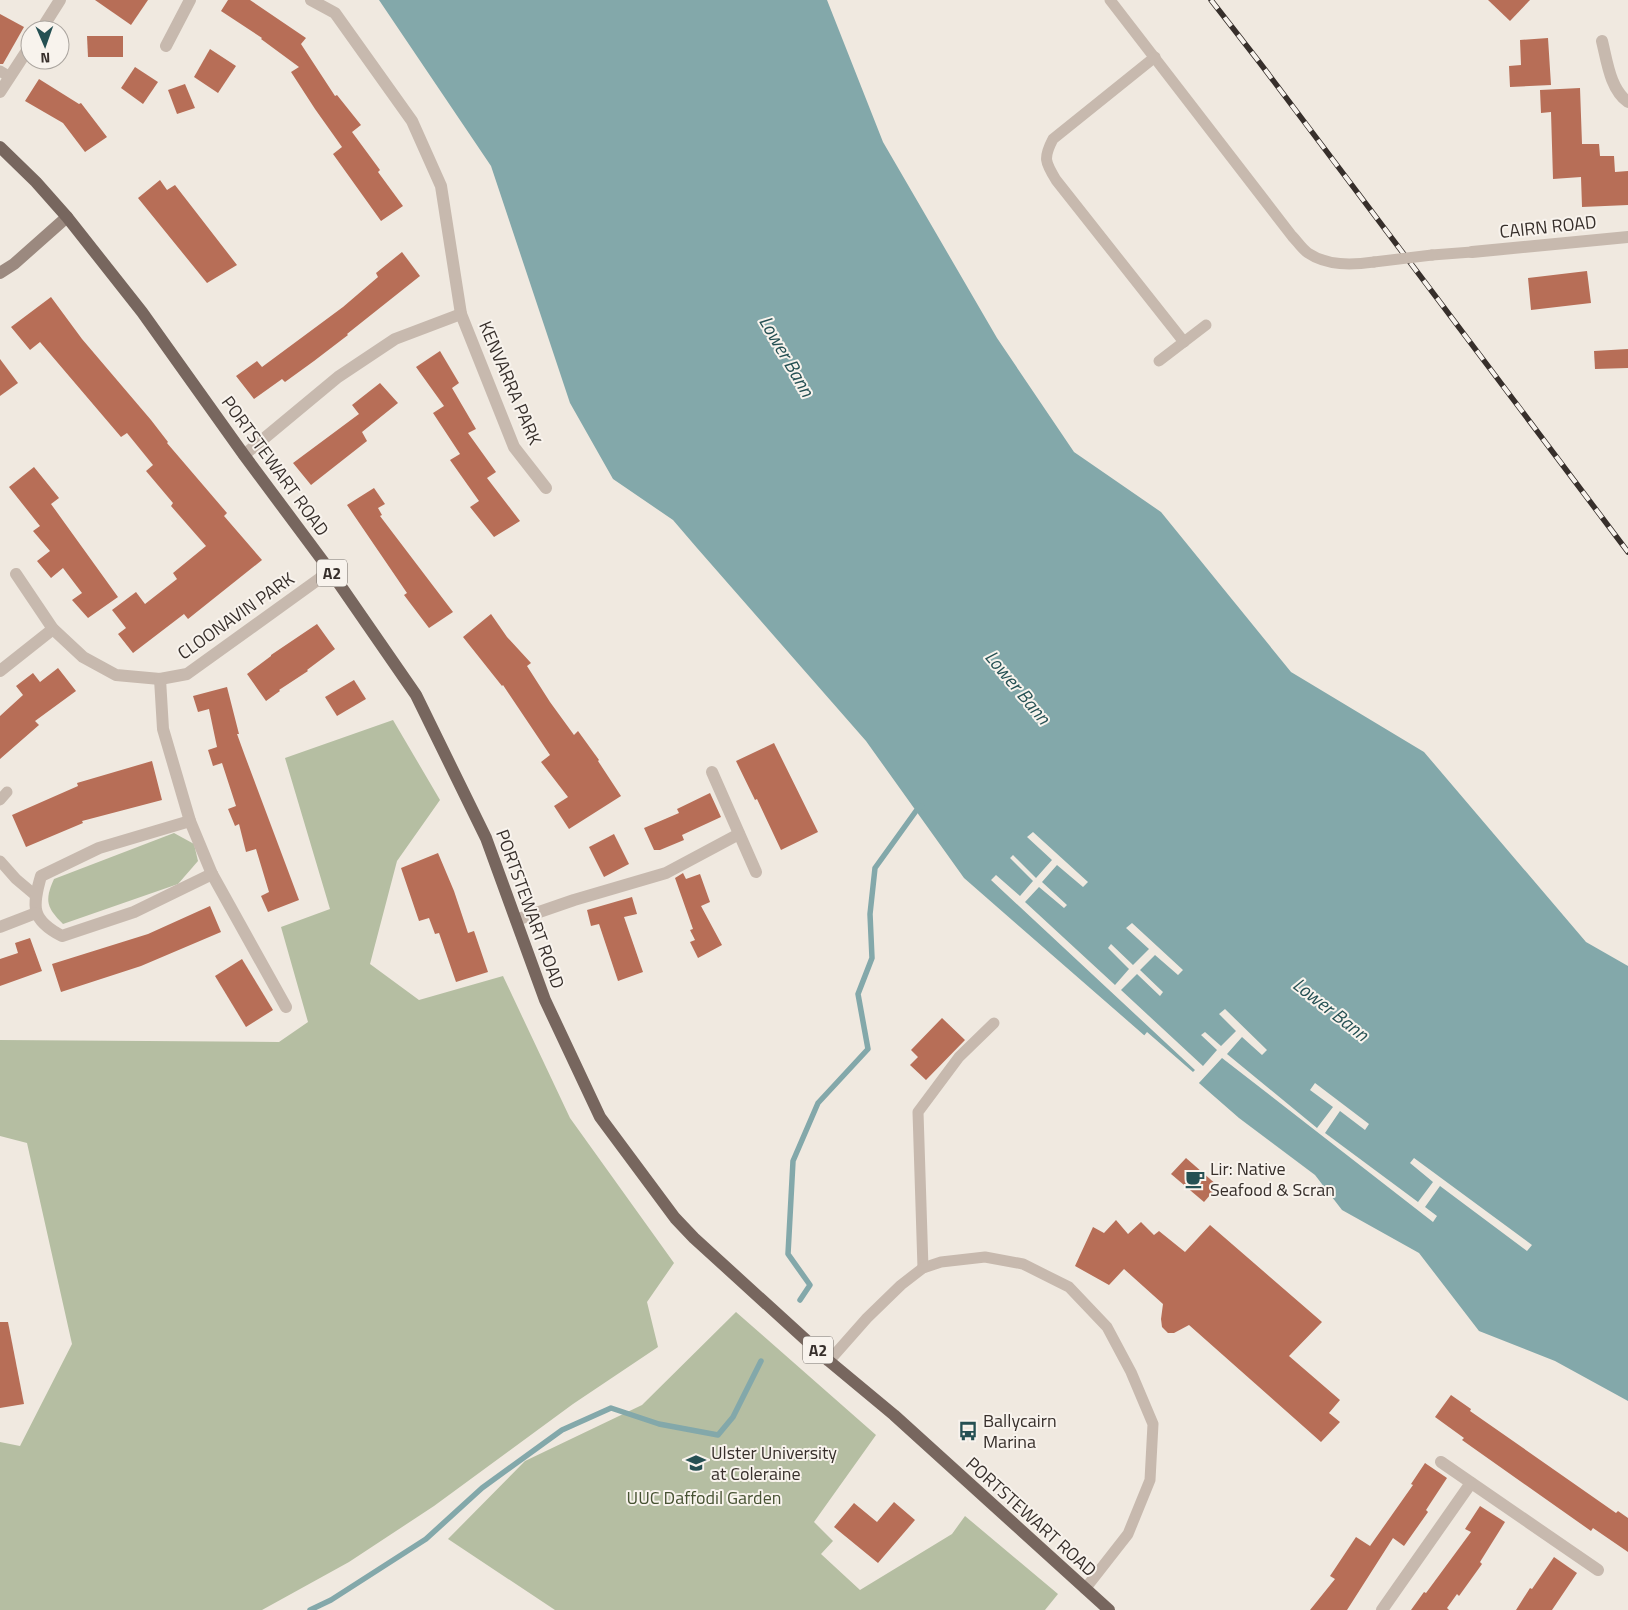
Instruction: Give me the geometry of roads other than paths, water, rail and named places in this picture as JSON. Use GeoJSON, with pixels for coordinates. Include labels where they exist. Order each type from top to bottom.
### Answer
{"type":"FeatureCollection","features":[{"type":"Feature","properties":{"kind":"main road","name":"PORTSTEWART ROAD"},"geometry":{"type":"LineString","coordinates":[[0,147],[36,182],[67,217],[142,312],[244,455],[331,572],[416,696],[486,838],[545,1000],[600,1117],[676,1218],[694,1238],[829,1360],[894,1415],[1109,1610]]}},
{"type":"Feature","properties":{"kind":"street"},"geometry":{"type":"LineString","coordinates":[[47,20],[60,0]]}},
{"type":"Feature","properties":{"kind":"street"},"geometry":{"type":"LineString","coordinates":[[166,46],[190,0]]}},
{"type":"Feature","properties":{"kind":"street","name":"KENVARRA PARK"},"geometry":{"type":"LineString","coordinates":[[311,0],[334,13],[412,121],[441,186],[461,314],[514,447],[546,488]]}},
{"type":"Feature","properties":{"kind":"street"},"geometry":{"type":"LineString","coordinates":[[1602,41],[1614,86],[1628,102]]}},
{"type":"Feature","properties":{"kind":"street"},"geometry":{"type":"LineString","coordinates":[[0,92],[5,74],[20,57]]}},
{"type":"Feature","properties":{"kind":"street"},"geometry":{"type":"LineString","coordinates":[[0,273],[14,264],[67,217]]}},
{"type":"Feature","properties":{"kind":"street","name":"CAIRN ROAD"},"geometry":{"type":"LineString","coordinates":[[1472,252],[1628,237]]}},
{"type":"Feature","properties":{"kind":"street","name":"KENVARRA PARK"},"geometry":{"type":"LineString","coordinates":[[244,455],[338,377],[395,339],[461,314]]}},
{"type":"Feature","properties":{"kind":"street","name":"CLOONAVIN PARK"},"geometry":{"type":"LineString","coordinates":[[16,574],[53,629],[83,657],[116,674],[160,680],[187,674],[331,572]]}},
{"type":"Feature","properties":{"kind":"street"},"geometry":{"type":"LineString","coordinates":[[0,671],[53,629]]}},
{"type":"Feature","properties":{"kind":"street"},"geometry":{"type":"LineString","coordinates":[[160,680],[163,729],[190,821],[212,874],[286,1007]]}},
{"type":"Feature","properties":{"kind":"street"},"geometry":{"type":"LineString","coordinates":[[712,772],[756,872]]}},
{"type":"Feature","properties":{"kind":"street"},"geometry":{"type":"LineString","coordinates":[[190,821],[99,848],[41,876],[35,895],[36,913],[45,927],[62,936],[134,912],[212,874]]}},
{"type":"Feature","properties":{"kind":"street"},"geometry":{"type":"LineString","coordinates":[[516,920],[574,900],[666,873],[739,834]]}},
{"type":"Feature","properties":{"kind":"street"},"geometry":{"type":"LineString","coordinates":[[0,927],[36,913]]}},
{"type":"Feature","properties":{"kind":"street"},"geometry":{"type":"LineString","coordinates":[[1441,1462],[1598,1570]]}},
{"type":"Feature","properties":{"kind":"street"},"geometry":{"type":"LineString","coordinates":[[1382,1610],[1472,1483]]}},
{"type":"Feature","properties":{"kind":"lane"},"geometry":{"type":"LineString","coordinates":[[1110,0],[1292,236],[1308,253],[1330,262],[1350,265],[1472,252]]}},
{"type":"Feature","properties":{"kind":"lane"},"geometry":{"type":"LineString","coordinates":[[1155,57],[1053,139],[1046,151],[1047,166],[1184,342]]}},
{"type":"Feature","properties":{"kind":"lane"},"geometry":{"type":"LineString","coordinates":[[1159,361],[1206,325]]}},
{"type":"Feature","properties":{"kind":"lane"},"geometry":{"type":"LineString","coordinates":[[0,860],[16,879],[35,895]]}},
{"type":"Feature","properties":{"kind":"lane"},"geometry":{"type":"LineString","coordinates":[[923,1268],[918,1112],[959,1057],[994,1023]]}},
{"type":"Feature","properties":{"kind":"lane"},"geometry":{"type":"LineString","coordinates":[[829,1360],[866,1318],[901,1286],[923,1268],[941,1262],[985,1257],[1023,1264],[1070,1287],[1107,1327],[1131,1372],[1153,1424],[1150,1480],[1128,1534],[1085,1589]]}},
{"type":"Feature","properties":{"kind":"water","name":"Lower Bann"},"geometry":{"type":"Polygon","coordinates":[[[379,0],[827,0],[883,142],[997,338],[1074,452],[1161,512],[1291,672],[1424,752],[1586,942],[1628,966],[1628,1401],[1555,1361],[1479,1331],[1419,1253],[1342,1210],[1315,1175],[1239,1118],[964,878],[866,741],[673,520],[613,479],[570,403],[491,166],[379,0]]]}},
{"type":"Feature","properties":{"kind":"waterway"},"geometry":{"type":"LineString","coordinates":[[800,1300],[810,1285],[788,1254],[793,1161],[818,1103],[868,1049],[858,994],[872,958],[870,914],[875,868],[916,811],[922,806]]}},
{"type":"Feature","properties":{"kind":"waterway"},"geometry":{"type":"LineString","coordinates":[[310,1610],[331,1600],[426,1539],[482,1488],[562,1430],[611,1408],[659,1424],[718,1435],[733,1417],[761,1361]]}},
{"type":"Feature","properties":{"kind":"railway"},"geometry":{"type":"LineString","coordinates":[[1211,0],[1628,552]]}},
{"type":"Feature","properties":{"kind":"place","name":"Lir: Native Seafood & Scran"},"geometry":{"type":"Point","coordinates":[1195,1179]}},
{"type":"Feature","properties":{"kind":"place","name":"Ballycairn Marina"},"geometry":{"type":"Point","coordinates":[968,1431]}},
{"type":"Feature","properties":{"kind":"place","name":"Ulster University at Coleraine"},"geometry":{"type":"Point","coordinates":[696,1463]}},
{"type":"Feature","properties":{"kind":"park label","name":"UUC Daffodil Garden"},"geometry":{"type":"Point","coordinates":[704,1498]}}]}
